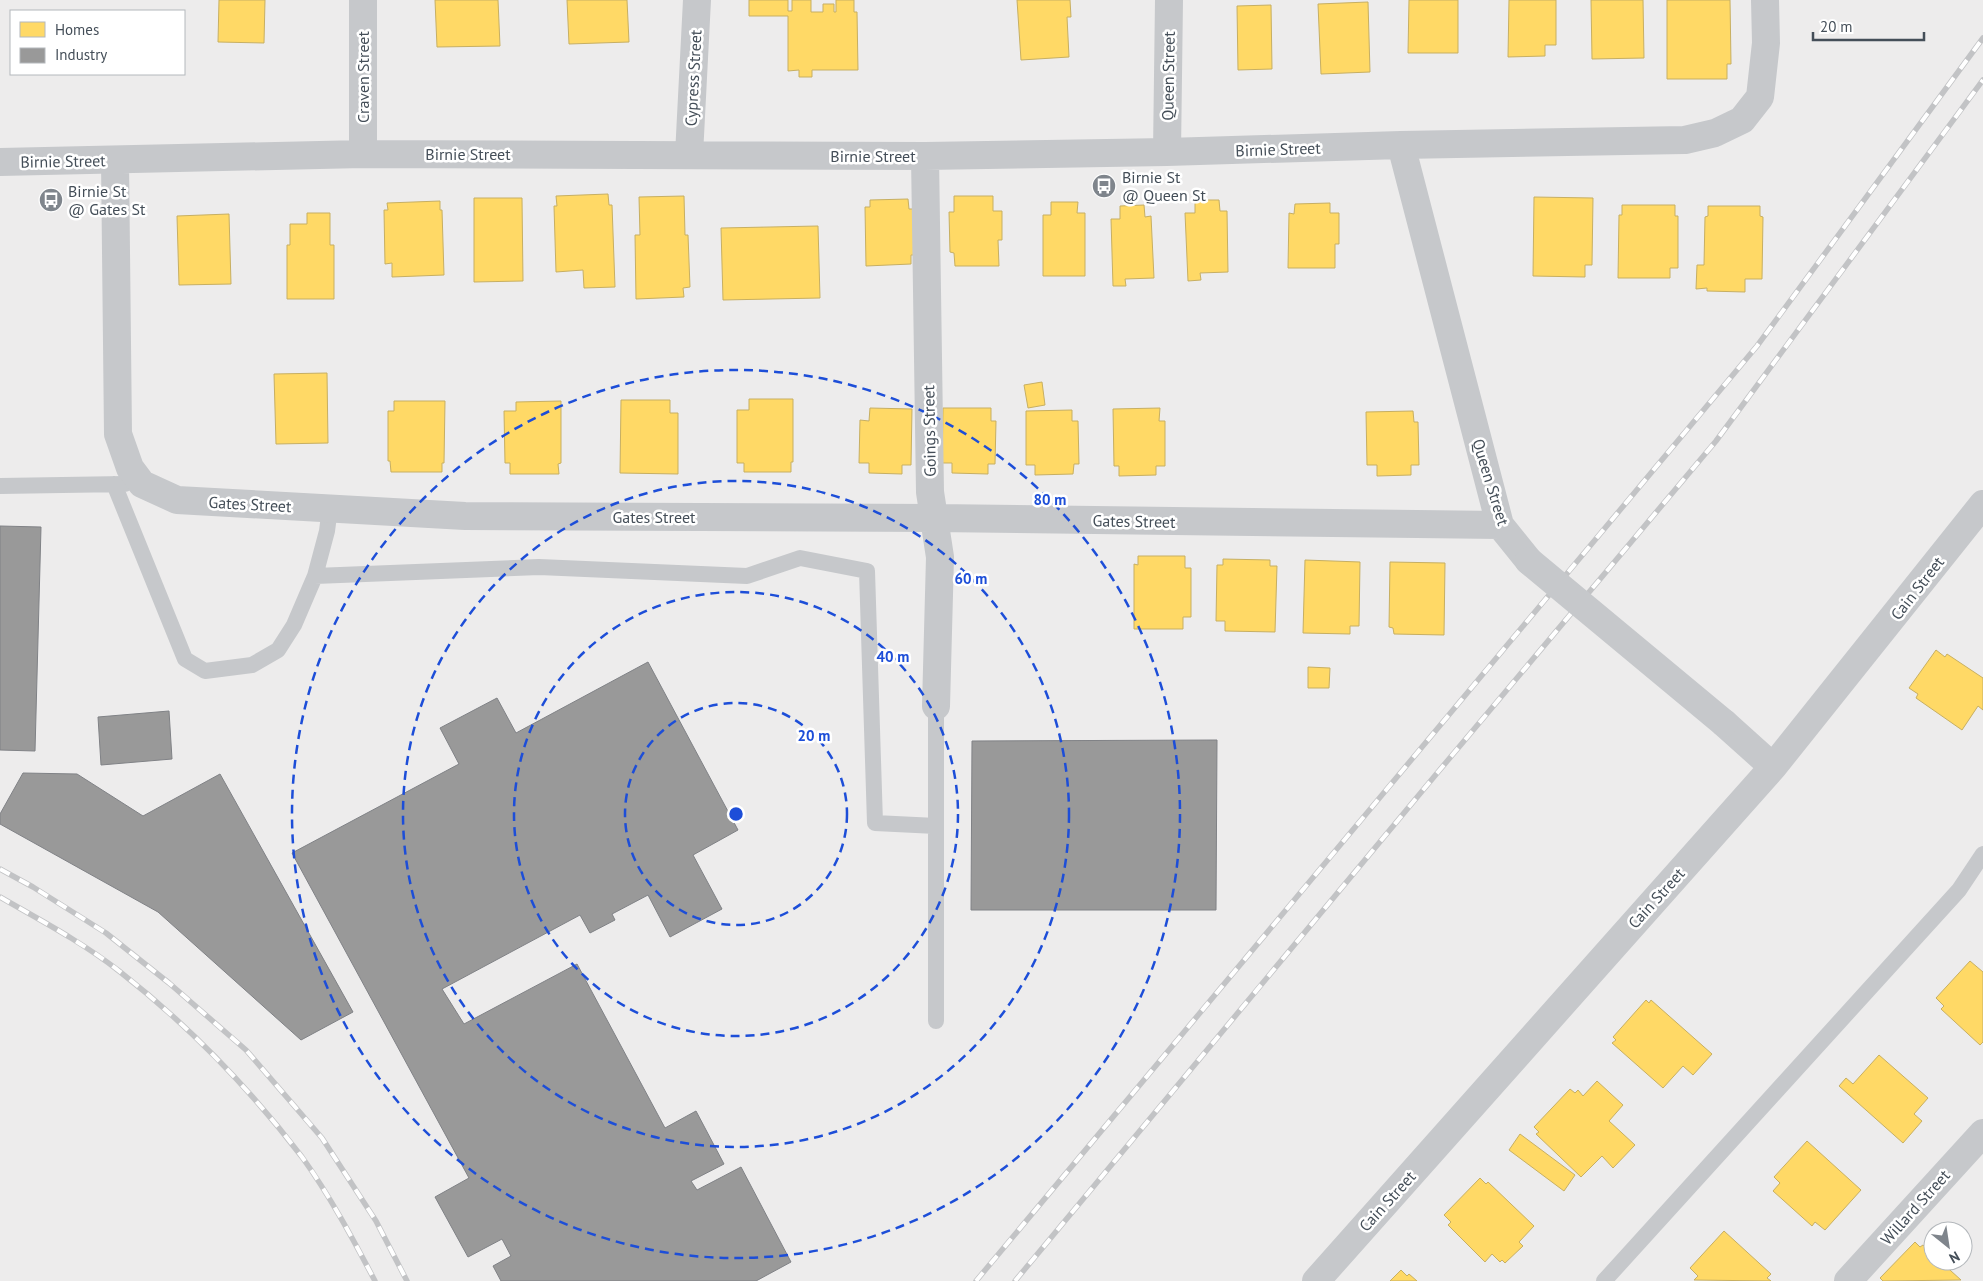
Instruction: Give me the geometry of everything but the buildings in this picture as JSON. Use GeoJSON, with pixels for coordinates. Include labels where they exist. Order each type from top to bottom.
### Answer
{"type":"FeatureCollection","features":[{"type":"Feature","properties":{"kind":"street","name":"Craven Street"},"geometry":{"type":"LineString","coordinates":[[363,0],[363,154]]}},
{"type":"Feature","properties":{"kind":"street","name":"Cypress Street"},"geometry":{"type":"LineString","coordinates":[[689,155],[697,0]]}},
{"type":"Feature","properties":{"kind":"street","name":"Queen Street"},"geometry":{"type":"LineString","coordinates":[[1167,152],[1169,0]]}},
{"type":"Feature","properties":{"kind":"street","name":"Birnie Street"},"geometry":{"type":"LineString","coordinates":[[0,162],[363,154],[925,156],[1685,140],[1715,133],[1742,120],[1760,97],[1766,43],[1765,0]]}},
{"type":"Feature","properties":{"kind":"street","name":"Queen Street"},"geometry":{"type":"LineString","coordinates":[[1401,145],[1500,525],[1529,561],[1773,766]]}},
{"type":"Feature","properties":{"kind":"street","name":"Goings Street"},"geometry":{"type":"LineString","coordinates":[[925,156],[930,492],[940,557],[936,706]]}},
{"type":"Feature","properties":{"kind":"street"},"geometry":{"type":"LineString","coordinates":[[115,160],[118,434],[130,468],[142,484]]}},
{"type":"Feature","properties":{"kind":"street","name":"Gates Street"},"geometry":{"type":"LineString","coordinates":[[142,484],[177,500],[465,516],[935,518],[1500,525]]}},
{"type":"Feature","properties":{"kind":"street","name":"Cain Street"},"geometry":{"type":"LineString","coordinates":[[1316,1281],[1773,766],[1983,504]]}},
{"type":"Feature","properties":{"kind":"street","name":"Willard Street"},"geometry":{"type":"LineString","coordinates":[[1848,1281],[1983,1133]]}},
{"type":"Feature","properties":{"kind":"lane"},"geometry":{"type":"LineString","coordinates":[[114,484],[185,659],[205,670],[252,666],[278,650],[294,625],[315,576],[327,531],[330,508]]}},
{"type":"Feature","properties":{"kind":"lane"},"geometry":{"type":"LineString","coordinates":[[0,486],[142,484]]}},
{"type":"Feature","properties":{"kind":"lane"},"geometry":{"type":"LineString","coordinates":[[315,576],[539,567],[747,576],[800,558],[868,571],[875,823],[936,826]]}},
{"type":"Feature","properties":{"kind":"lane"},"geometry":{"type":"LineString","coordinates":[[936,706],[936,1021]]}},
{"type":"Feature","properties":{"kind":"lane"},"geometry":{"type":"LineString","coordinates":[[1604,1281],[1958,890],[1983,854]]}},
{"type":"Feature","properties":{"kind":"railway"},"geometry":{"type":"LineString","coordinates":[[976,1281],[1757,346],[1983,38]]}},
{"type":"Feature","properties":{"kind":"railway"},"geometry":{"type":"LineString","coordinates":[[1015,1281],[1716,441],[1983,80]]}},
{"type":"Feature","properties":{"kind":"railway"},"geometry":{"type":"LineString","coordinates":[[0,869],[33,887],[106,933],[169,983],[246,1050],[322,1138],[376,1221],[407,1281]]}},
{"type":"Feature","properties":{"kind":"railway"},"geometry":{"type":"LineString","coordinates":[[0,897],[105,960],[169,1013],[216,1058],[261,1107],[302,1157],[332,1202],[375,1281]]}},
{"type":"Feature","properties":{"kind":"place","name":"Birnie St @ Queen St"},"geometry":{"type":"Point","coordinates":[1104,186]}},
{"type":"Feature","properties":{"kind":"place","name":"Birnie St @ Gates St"},"geometry":{"type":"Point","coordinates":[51,200]}}]}
